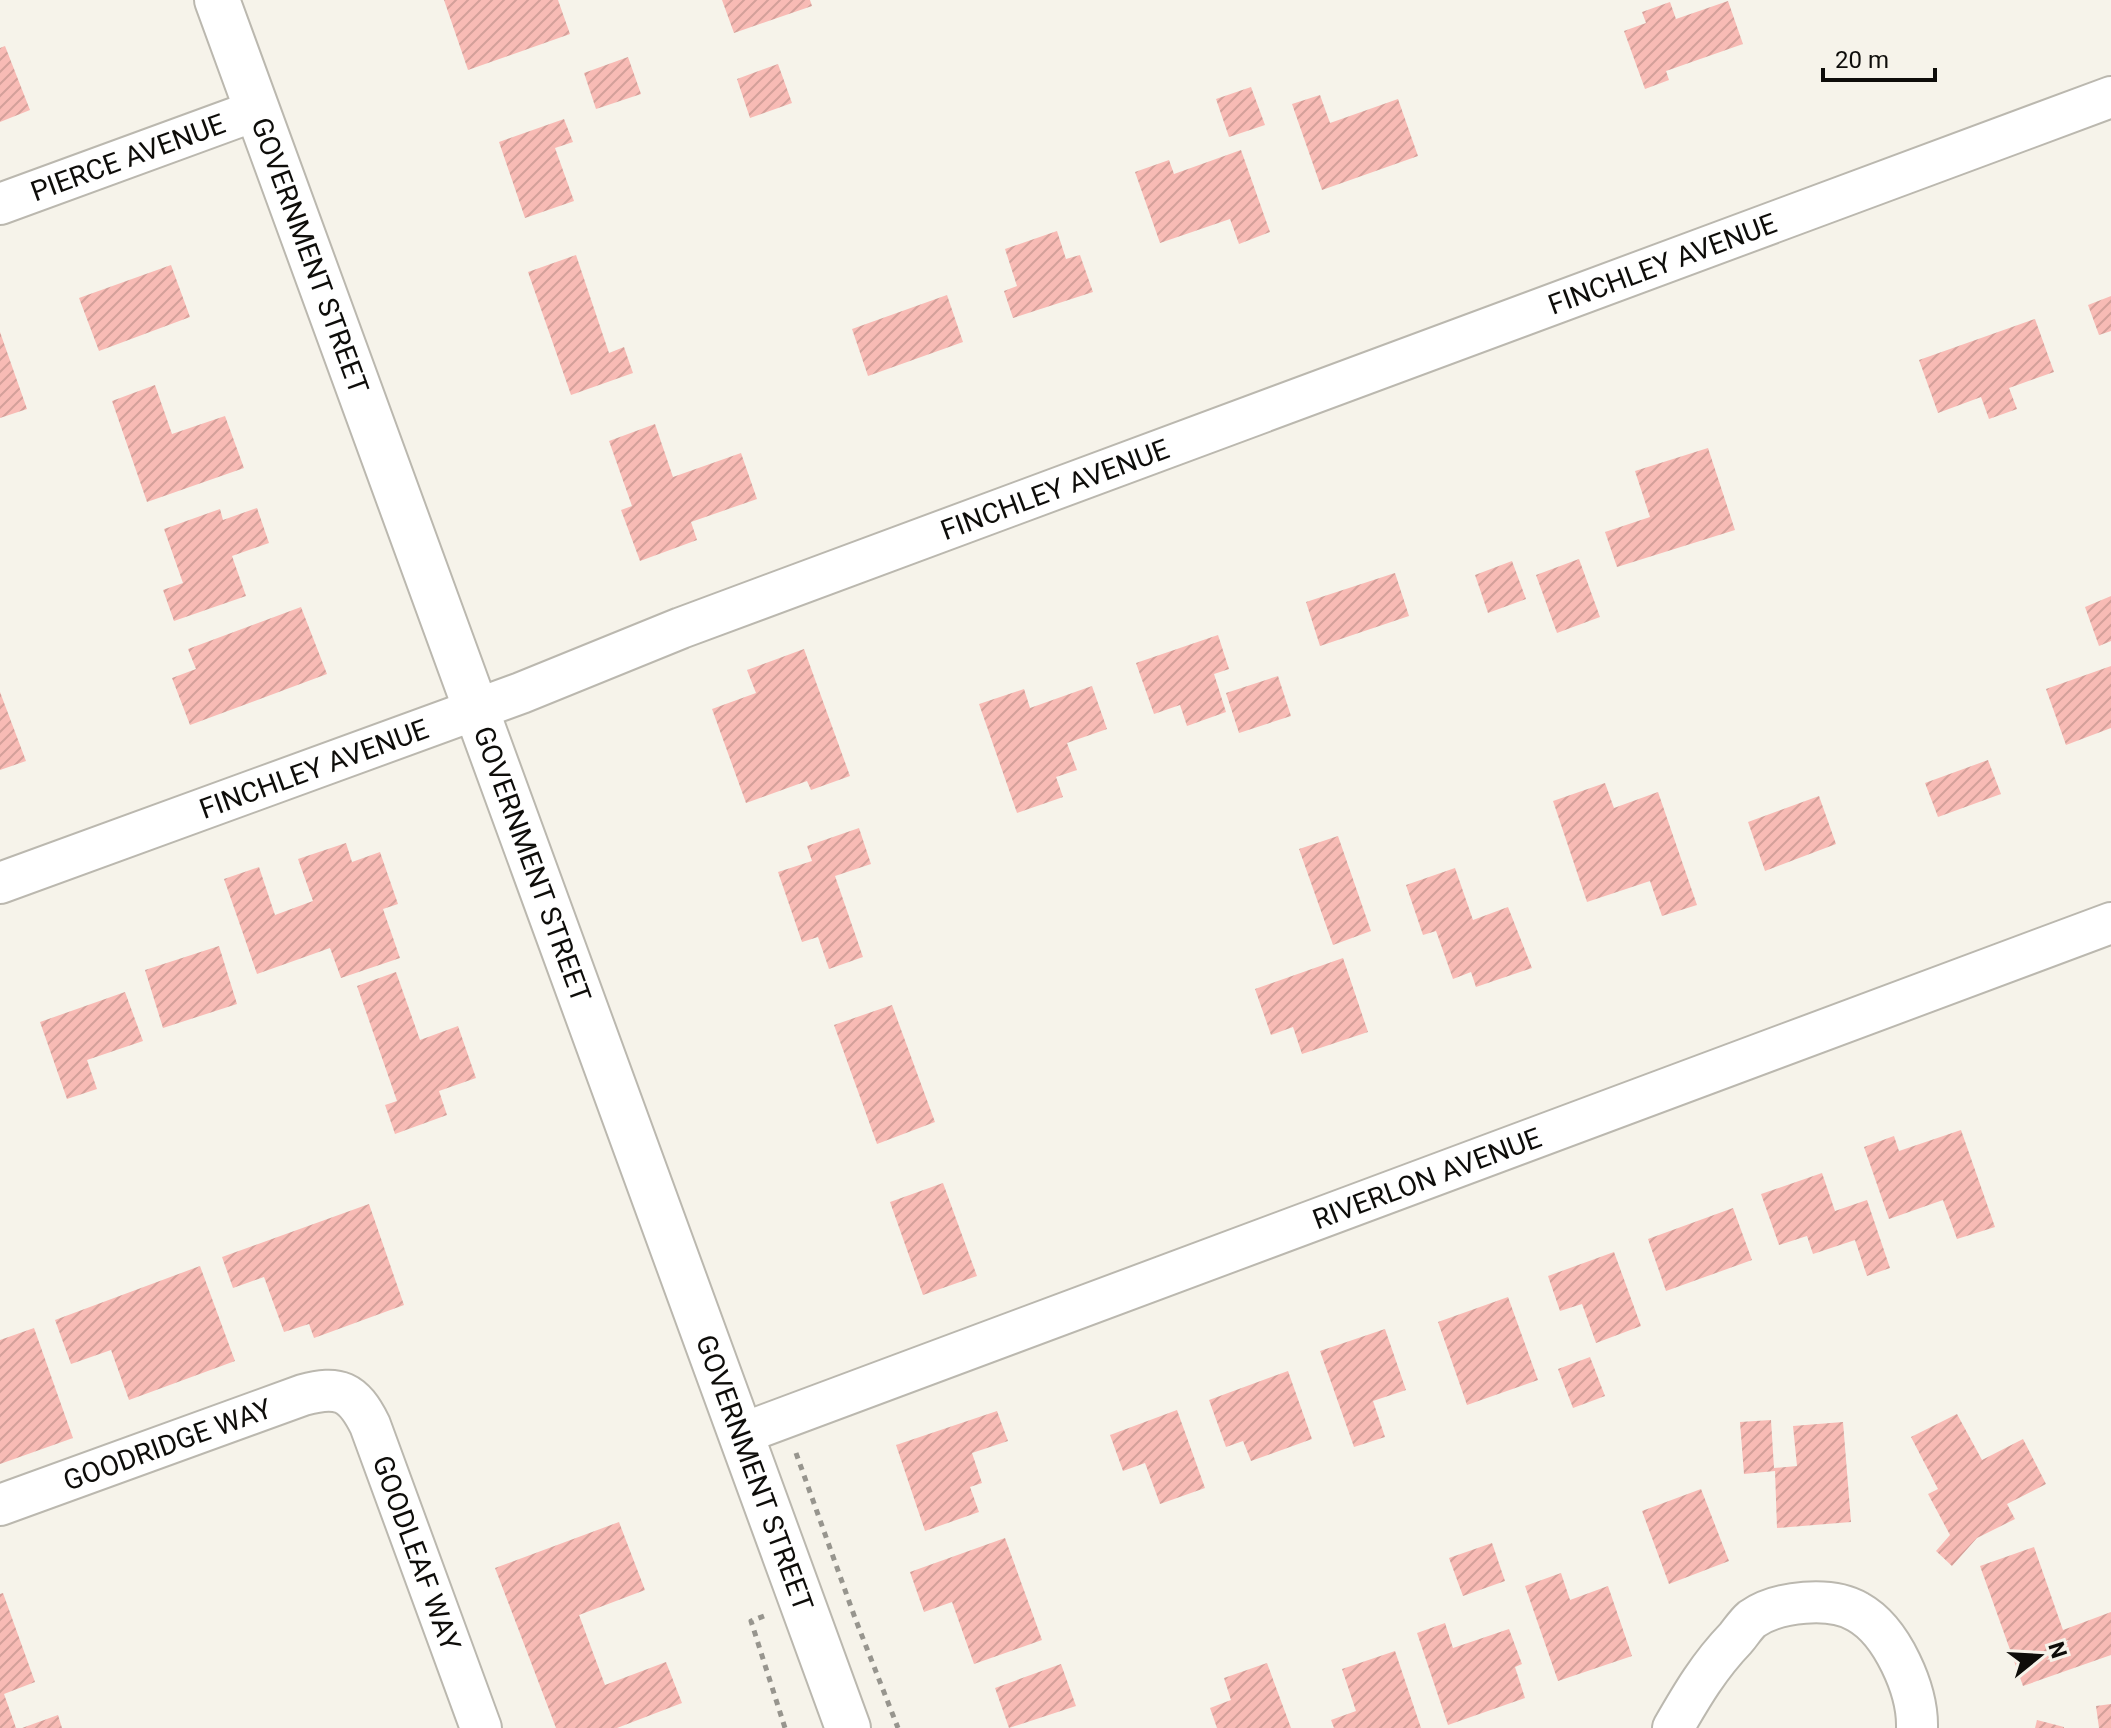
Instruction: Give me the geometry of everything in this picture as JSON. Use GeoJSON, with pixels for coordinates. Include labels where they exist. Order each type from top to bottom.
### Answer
{"type":"FeatureCollection","features":[{"type":"Feature","properties":{"kind":"main road","name":"GOVERNMENT STREET"},"geometry":{"type":"LineString","coordinates":[[217,0],[848,1728]]}},
{"type":"Feature","properties":{"kind":"street","name":"FINCHLEY AVENUE"},"geometry":{"type":"LineString","coordinates":[[0,883],[476,710],[681,628],[2111,97]]}},
{"type":"Feature","properties":{"kind":"street","name":"PIERCE AVENUE"},"geometry":{"type":"LineString","coordinates":[[0,204],[257,110]]}},
{"type":"Feature","properties":{"kind":"street","name":"RIVERLON AVENUE"},"geometry":{"type":"LineString","coordinates":[[741,1434],[2111,923]]}},
{"type":"Feature","properties":{"kind":"street","name":"GOODRIDGE WAY"},"geometry":{"type":"LineString","coordinates":[[0,1505],[303,1395],[324,1389],[338,1390]]}},
{"type":"Feature","properties":{"kind":"street","name":"GOODLEAF WAY"},"geometry":{"type":"LineString","coordinates":[[338,1390],[360,1406],[370,1425],[481,1728]]}},
{"type":"Feature","properties":{"kind":"street"},"geometry":{"type":"LineString","coordinates":[[1673,1728],[1709,1666],[1752,1619],[1793,1603],[1829,1604],[1858,1612],[1893,1644],[1908,1681],[1917,1728]]}},
{"type":"Feature","properties":{"kind":"path"},"geometry":{"type":"LineString","coordinates":[[795,1448],[898,1728]]}},
{"type":"Feature","properties":{"kind":"path"},"geometry":{"type":"LineString","coordinates":[[785,1728],[751,1621],[802,1602]]}},
{"type":"Feature","properties":{"kind":"building"},"geometry":{"type":"Polygon","coordinates":[[[444,0],[558,0],[570,34],[468,70],[444,0]]]}},
{"type":"Feature","properties":{"kind":"building"},"geometry":{"type":"Polygon","coordinates":[[[722,0],[810,0],[812,6],[734,33],[722,0]]]}},
{"type":"Feature","properties":{"kind":"building"},"geometry":{"type":"Polygon","coordinates":[[[1728,1],[1743,44],[1666,71],[1669,80],[1645,89],[1624,31],[1646,23],[1642,12],[1670,2],[1676,19],[1728,1]]]}},
{"type":"Feature","properties":{"kind":"building"},"geometry":{"type":"Polygon","coordinates":[[[5,46],[30,110],[0,122],[0,48],[5,46]]]}},
{"type":"Feature","properties":{"kind":"building"},"geometry":{"type":"Polygon","coordinates":[[[628,57],[641,94],[596,109],[584,73],[628,57]]]}},
{"type":"Feature","properties":{"kind":"building"},"geometry":{"type":"Polygon","coordinates":[[[778,64],[792,103],[750,118],[737,79],[778,64]]]}},
{"type":"Feature","properties":{"kind":"building"},"geometry":{"type":"Polygon","coordinates":[[[1251,87],[1265,125],[1229,137],[1216,99],[1251,87]]]}},
{"type":"Feature","properties":{"kind":"building"},"geometry":{"type":"Polygon","coordinates":[[[1320,95],[1330,123],[1398,99],[1418,156],[1322,190],[1292,104],[1320,95]]]}},
{"type":"Feature","properties":{"kind":"building"},"geometry":{"type":"Polygon","coordinates":[[[564,119],[573,142],[555,148],[574,201],[525,218],[499,142],[564,119]]]}},
{"type":"Feature","properties":{"kind":"building"},"geometry":{"type":"Polygon","coordinates":[[[1241,150],[1270,232],[1239,244],[1230,219],[1160,243],[1135,172],[1169,160],[1174,174],[1241,150]]]}},
{"type":"Feature","properties":{"kind":"building"},"geometry":{"type":"Polygon","coordinates":[[[1057,231],[1066,259],[1080,255],[1093,292],[1013,318],[1004,291],[1017,286],[1005,249],[1057,231]]]}},
{"type":"Feature","properties":{"kind":"building"},"geometry":{"type":"Polygon","coordinates":[[[576,255],[609,353],[624,347],[633,373],[571,395],[528,272],[576,255]]]}},
{"type":"Feature","properties":{"kind":"building"},"geometry":{"type":"Polygon","coordinates":[[[171,265],[190,317],[99,351],[79,298],[171,265]]]}},
{"type":"Feature","properties":{"kind":"building"},"geometry":{"type":"Polygon","coordinates":[[[947,295],[963,342],[868,376],[852,329],[947,295]]]}},
{"type":"Feature","properties":{"kind":"building"},"geometry":{"type":"Polygon","coordinates":[[[2111,296],[2111,331],[2099,335],[2088,305],[2111,296]]]}},
{"type":"Feature","properties":{"kind":"building"},"geometry":{"type":"Polygon","coordinates":[[[2035,319],[2054,372],[2009,388],[2017,409],[1989,419],[1981,397],[1938,413],[1919,360],[2035,319]]]}},
{"type":"Feature","properties":{"kind":"building"},"geometry":{"type":"Polygon","coordinates":[[[0,332],[27,409],[0,418],[0,332]]]}},
{"type":"Feature","properties":{"kind":"building"},"geometry":{"type":"Polygon","coordinates":[[[155,385],[172,434],[225,416],[244,468],[147,502],[112,401],[155,385]]]}},
{"type":"Feature","properties":{"kind":"building"},"geometry":{"type":"Polygon","coordinates":[[[655,424],[673,477],[741,453],[757,499],[691,522],[697,540],[640,561],[621,510],[632,506],[609,441],[655,424]]]}},
{"type":"Feature","properties":{"kind":"building"},"geometry":{"type":"Polygon","coordinates":[[[1708,448],[1735,530],[1617,567],[1605,532],[1650,517],[1635,471],[1708,448]]]}},
{"type":"Feature","properties":{"kind":"building"},"geometry":{"type":"Polygon","coordinates":[[[257,508],[269,543],[232,556],[246,596],[174,621],[163,590],[183,583],[164,529],[220,509],[223,520],[257,508]]]}},
{"type":"Feature","properties":{"kind":"building"},"geometry":{"type":"Polygon","coordinates":[[[1579,559],[1600,617],[1557,633],[1536,575],[1579,559]]]}},
{"type":"Feature","properties":{"kind":"building"},"geometry":{"type":"Polygon","coordinates":[[[1512,561],[1526,599],[1488,613],[1475,575],[1512,561]]]}},
{"type":"Feature","properties":{"kind":"building"},"geometry":{"type":"Polygon","coordinates":[[[1395,573],[1409,616],[1320,646],[1306,602],[1395,573]]]}},
{"type":"Feature","properties":{"kind":"building"},"geometry":{"type":"Polygon","coordinates":[[[2111,596],[2111,641],[2099,646],[2085,607],[2111,596]]]}},
{"type":"Feature","properties":{"kind":"building"},"geometry":{"type":"Polygon","coordinates":[[[301,607],[327,674],[190,725],[172,678],[196,669],[188,649],[301,607]]]}},
{"type":"Feature","properties":{"kind":"building"},"geometry":{"type":"Polygon","coordinates":[[[1218,635],[1229,669],[1214,674],[1226,712],[1187,726],[1180,705],[1154,714],[1136,663],[1218,635]]]}},
{"type":"Feature","properties":{"kind":"building"},"geometry":{"type":"Polygon","coordinates":[[[804,649],[850,776],[811,790],[807,781],[746,803],[712,709],[756,693],[747,670],[804,649]]]}},
{"type":"Feature","properties":{"kind":"building"},"geometry":{"type":"Polygon","coordinates":[[[2111,666],[2111,728],[2066,745],[2046,689],[2111,666]]]}},
{"type":"Feature","properties":{"kind":"building"},"geometry":{"type":"Polygon","coordinates":[[[1278,676],[1291,716],[1239,733],[1226,693],[1278,676]]]}},
{"type":"Feature","properties":{"kind":"building"},"geometry":{"type":"Polygon","coordinates":[[[1092,686],[1107,729],[1067,743],[1077,770],[1056,777],[1063,797],[1017,813],[979,704],[1024,689],[1030,708],[1092,686]]]}},
{"type":"Feature","properties":{"kind":"building"},"geometry":{"type":"Polygon","coordinates":[[[0,692],[26,761],[0,770],[0,692]]]}},
{"type":"Feature","properties":{"kind":"building"},"geometry":{"type":"Polygon","coordinates":[[[1988,760],[2001,794],[1938,817],[1925,783],[1988,760]]]}},
{"type":"Feature","properties":{"kind":"building"},"geometry":{"type":"Polygon","coordinates":[[[1605,783],[1614,808],[1658,792],[1697,905],[1662,916],[1650,881],[1587,902],[1553,801],[1605,783]]]}},
{"type":"Feature","properties":{"kind":"building"},"geometry":{"type":"Polygon","coordinates":[[[1819,796],[1836,844],[1765,871],[1748,822],[1819,796]]]}},
{"type":"Feature","properties":{"kind":"building"},"geometry":{"type":"Polygon","coordinates":[[[859,828],[871,864],[835,876],[863,957],[829,969],[818,937],[802,942],[778,872],[812,861],[807,846],[859,828]]]}},
{"type":"Feature","properties":{"kind":"building"},"geometry":{"type":"Polygon","coordinates":[[[1338,836],[1371,931],[1333,945],[1299,849],[1338,836]]]}},
{"type":"Feature","properties":{"kind":"building"},"geometry":{"type":"Polygon","coordinates":[[[346,843],[352,862],[380,852],[398,904],[383,909],[400,958],[341,978],[330,948],[257,974],[224,879],[259,867],[275,915],[313,901],[298,859],[346,843]]]}},
{"type":"Feature","properties":{"kind":"building"},"geometry":{"type":"Polygon","coordinates":[[[1455,868],[1473,920],[1508,907],[1532,968],[1476,987],[1471,972],[1453,979],[1436,931],[1423,935],[1406,885],[1455,868]]]}},
{"type":"Feature","properties":{"kind":"building"},"geometry":{"type":"Polygon","coordinates":[[[219,946],[237,1004],[163,1028],[145,970],[219,946]]]}},
{"type":"Feature","properties":{"kind":"building"},"geometry":{"type":"Polygon","coordinates":[[[1343,958],[1368,1032],[1302,1054],[1293,1027],[1271,1035],[1255,989],[1343,958]]]}},
{"type":"Feature","properties":{"kind":"building"},"geometry":{"type":"Polygon","coordinates":[[[396,972],[420,1040],[458,1026],[476,1078],[439,1091],[447,1115],[395,1134],[385,1105],[397,1101],[357,986],[396,972]]]}},
{"type":"Feature","properties":{"kind":"building"},"geometry":{"type":"Polygon","coordinates":[[[125,992],[143,1041],[87,1060],[97,1089],[67,1099],[40,1022],[125,992]]]}},
{"type":"Feature","properties":{"kind":"building"},"geometry":{"type":"Polygon","coordinates":[[[892,1005],[935,1122],[877,1144],[834,1025],[892,1005]]]}},
{"type":"Feature","properties":{"kind":"building"},"geometry":{"type":"Polygon","coordinates":[[[1961,1130],[1995,1227],[1957,1239],[1943,1200],[1889,1219],[1864,1147],[1894,1136],[1899,1151],[1961,1130]]]}},
{"type":"Feature","properties":{"kind":"building"},"geometry":{"type":"Polygon","coordinates":[[[1822,1173],[1835,1211],[1867,1200],[1890,1268],[1867,1276],[1855,1240],[1813,1254],[1807,1236],[1779,1245],[1761,1194],[1822,1173]]]}},
{"type":"Feature","properties":{"kind":"building"},"geometry":{"type":"Polygon","coordinates":[[[943,1183],[977,1276],[923,1295],[890,1202],[943,1183]]]}},
{"type":"Feature","properties":{"kind":"building"},"geometry":{"type":"Polygon","coordinates":[[[369,1204],[404,1305],[314,1338],[309,1324],[284,1332],[264,1277],[233,1288],[222,1257],[369,1204]]]}},
{"type":"Feature","properties":{"kind":"building"},"geometry":{"type":"Polygon","coordinates":[[[1733,1208],[1752,1260],[1666,1291],[1648,1239],[1733,1208]]]}},
{"type":"Feature","properties":{"kind":"building"},"geometry":{"type":"Polygon","coordinates":[[[1614,1252],[1641,1326],[1596,1343],[1582,1304],[1560,1311],[1548,1276],[1614,1252]]]}},
{"type":"Feature","properties":{"kind":"building"},"geometry":{"type":"Polygon","coordinates":[[[200,1266],[235,1361],[129,1400],[111,1350],[71,1364],[55,1320],[200,1266]]]}},
{"type":"Feature","properties":{"kind":"building"},"geometry":{"type":"Polygon","coordinates":[[[1508,1297],[1538,1380],[1467,1405],[1438,1322],[1508,1297]]]}},
{"type":"Feature","properties":{"kind":"building"},"geometry":{"type":"Polygon","coordinates":[[[34,1328],[73,1438],[0,1464],[0,1340],[34,1328]]]}},
{"type":"Feature","properties":{"kind":"building"},"geometry":{"type":"Polygon","coordinates":[[[1385,1329],[1406,1390],[1373,1401],[1385,1437],[1354,1447],[1320,1351],[1385,1329]]]}},
{"type":"Feature","properties":{"kind":"building"},"geometry":{"type":"Polygon","coordinates":[[[1590,1357],[1605,1396],[1573,1408],[1558,1369],[1590,1357]]]}},
{"type":"Feature","properties":{"kind":"building"},"geometry":{"type":"Polygon","coordinates":[[[1288,1371],[1312,1439],[1251,1461],[1243,1441],[1226,1447],[1209,1400],[1288,1371]]]}},
{"type":"Feature","properties":{"kind":"building"},"geometry":{"type":"Polygon","coordinates":[[[1177,1410],[1205,1488],[1160,1504],[1145,1463],[1123,1471],[1110,1435],[1177,1410]]]}},
{"type":"Feature","properties":{"kind":"building"},"geometry":{"type":"Polygon","coordinates":[[[997,1411],[1008,1441],[972,1453],[982,1483],[970,1487],[979,1512],[925,1531],[896,1445],[997,1411]]]}},
{"type":"Feature","properties":{"kind":"building"},"geometry":{"type":"Polygon","coordinates":[[[1957,1414],[1982,1460],[2023,1439],[2046,1484],[2007,1504],[2015,1519],[1977,1538],[1952,1566],[1936,1551],[1950,1535],[1928,1494],[1938,1489],[1911,1437],[1957,1414]]]}},
{"type":"Feature","properties":{"kind":"building"},"geometry":{"type":"Polygon","coordinates":[[[1771,1420],[1774,1468],[1797,1466],[1793,1426],[1843,1422],[1851,1522],[1777,1528],[1775,1471],[1744,1474],[1740,1422],[1771,1420]]]}},
{"type":"Feature","properties":{"kind":"building"},"geometry":{"type":"Polygon","coordinates":[[[1701,1489],[1729,1561],[1669,1584],[1642,1511],[1701,1489]]]}},
{"type":"Feature","properties":{"kind":"building"},"geometry":{"type":"Polygon","coordinates":[[[619,1522],[645,1590],[579,1615],[605,1685],[666,1662],[682,1703],[617,1728],[556,1728],[495,1568],[619,1522]]]}},
{"type":"Feature","properties":{"kind":"building"},"geometry":{"type":"Polygon","coordinates":[[[1005,1538],[1042,1640],[974,1664],[952,1602],[924,1612],[910,1572],[1005,1538]]]}},
{"type":"Feature","properties":{"kind":"building"},"geometry":{"type":"Polygon","coordinates":[[[1492,1543],[1505,1581],[1463,1596],[1449,1558],[1492,1543]]]}},
{"type":"Feature","properties":{"kind":"building"},"geometry":{"type":"Polygon","coordinates":[[[2034,1547],[2063,1630],[2111,1612],[2111,1655],[2023,1686],[1980,1566],[2034,1547]]]}},
{"type":"Feature","properties":{"kind":"building"},"geometry":{"type":"Polygon","coordinates":[[[1561,1573],[1570,1600],[1608,1586],[1632,1656],[1558,1681],[1525,1586],[1561,1573]]]}},
{"type":"Feature","properties":{"kind":"building"},"geometry":{"type":"Polygon","coordinates":[[[3,1593],[35,1682],[4,1694],[16,1728],[0,1728],[0,1594],[3,1593]]]}},
{"type":"Feature","properties":{"kind":"building"},"geometry":{"type":"Polygon","coordinates":[[[1445,1623],[1453,1648],[1509,1629],[1522,1664],[1515,1667],[1525,1698],[1448,1725],[1417,1633],[1445,1623]]]}},
{"type":"Feature","properties":{"kind":"building"},"geometry":{"type":"Polygon","coordinates":[[[1395,1651],[1421,1728],[1334,1728],[1331,1720],[1356,1711],[1342,1669],[1395,1651]]]}},
{"type":"Feature","properties":{"kind":"building"},"geometry":{"type":"Polygon","coordinates":[[[1267,1663],[1291,1728],[1217,1728],[1210,1708],[1231,1700],[1224,1678],[1267,1663]]]}},
{"type":"Feature","properties":{"kind":"building"},"geometry":{"type":"Polygon","coordinates":[[[1061,1664],[1076,1706],[1009,1728],[995,1688],[1061,1664]]]}},
{"type":"Feature","properties":{"kind":"building"},"geometry":{"type":"Polygon","coordinates":[[[2111,1704],[2111,1728],[2099,1728],[2096,1706],[2111,1704]]]}},
{"type":"Feature","properties":{"kind":"building"},"geometry":{"type":"Polygon","coordinates":[[[58,1715],[62,1728],[22,1728],[58,1715]]]}},
{"type":"Feature","properties":{"kind":"building"},"geometry":{"type":"Polygon","coordinates":[[[2037,1720],[2064,1727],[2064,1728],[2035,1728],[2037,1720]]]}}]}
